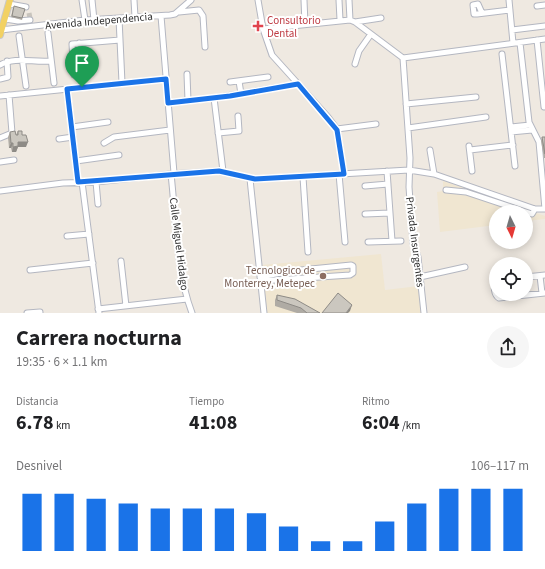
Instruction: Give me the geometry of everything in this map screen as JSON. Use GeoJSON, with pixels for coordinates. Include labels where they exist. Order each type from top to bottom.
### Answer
{"type":"FeatureCollection","features":[{"type":"Feature","properties":{"kind":"main road"},"geometry":{"type":"LineString","coordinates":[[1,33],[9,2]]}},
{"type":"Feature","properties":{"kind":"street"},"geometry":{"type":"LineString","coordinates":[[82,0],[85,20]]}},
{"type":"Feature","properties":{"kind":"street"},"geometry":{"type":"LineString","coordinates":[[92,0],[94,20]]}},
{"type":"Feature","properties":{"kind":"street"},"geometry":{"type":"LineString","coordinates":[[134,0],[135,17]]}},
{"type":"Feature","properties":{"kind":"street","name":"Avenida Independencia"},"geometry":{"type":"LineString","coordinates":[[1,33],[31,27],[85,20],[161,16],[178,12],[191,0]]}},
{"type":"Feature","properties":{"kind":"street"},"geometry":{"type":"LineString","coordinates":[[258,0],[263,29],[274,58],[337,130],[342,174],[345,242]]}},
{"type":"Feature","properties":{"kind":"street"},"geometry":{"type":"LineString","coordinates":[[304,0],[305,24]]}},
{"type":"Feature","properties":{"kind":"street"},"geometry":{"type":"LineString","coordinates":[[339,0],[340,20]]}},
{"type":"Feature","properties":{"kind":"street"},"geometry":{"type":"LineString","coordinates":[[349,0],[352,21],[404,58],[545,39]]}},
{"type":"Feature","properties":{"kind":"street"},"geometry":{"type":"LineString","coordinates":[[509,0],[513,43]]}},
{"type":"Feature","properties":{"kind":"street"},"geometry":{"type":"LineString","coordinates":[[9,2],[25,13],[31,27]]}},
{"type":"Feature","properties":{"kind":"street"},"geometry":{"type":"LineString","coordinates":[[537,6],[545,5]]}},
{"type":"Feature","properties":{"kind":"street"},"geometry":{"type":"LineString","coordinates":[[178,12],[199,10],[203,16],[205,47]]}},
{"type":"Feature","properties":{"kind":"street"},"geometry":{"type":"LineString","coordinates":[[482,13],[510,10]]}},
{"type":"Feature","properties":{"kind":"street"},"geometry":{"type":"LineString","coordinates":[[5,19],[16,20],[25,13]]}},
{"type":"Feature","properties":{"kind":"street","name":"Calle Miguel Hidalgo"},"geometry":{"type":"LineString","coordinates":[[161,16],[172,174],[182,277],[186,299],[192,313]]}},
{"type":"Feature","properties":{"kind":"street"},"geometry":{"type":"LineString","coordinates":[[119,18],[122,84]]}},
{"type":"Feature","properties":{"kind":"street"},"geometry":{"type":"LineString","coordinates":[[263,29],[340,20],[352,21],[381,18]]}},
{"type":"Feature","properties":{"kind":"street"},"geometry":{"type":"LineString","coordinates":[[512,30],[545,26]]}},
{"type":"Feature","properties":{"kind":"street"},"geometry":{"type":"LineString","coordinates":[[48,33],[54,83]]}},
{"type":"Feature","properties":{"kind":"street"},"geometry":{"type":"LineString","coordinates":[[354,64],[359,51],[371,34]]}},
{"type":"Feature","properties":{"kind":"street"},"geometry":{"type":"LineString","coordinates":[[20,36],[26,86]]}},
{"type":"Feature","properties":{"kind":"street"},"geometry":{"type":"LineString","coordinates":[[81,75],[74,75],[72,44],[120,40]]}},
{"type":"Feature","properties":{"kind":"street"},"geometry":{"type":"LineString","coordinates":[[537,40],[544,107]]}},
{"type":"Feature","properties":{"kind":"street"},"geometry":{"type":"LineString","coordinates":[[79,43],[82,87]]}},
{"type":"Feature","properties":{"kind":"street"},"geometry":{"type":"LineString","coordinates":[[0,191],[80,182],[96,182],[172,174],[223,171],[250,179],[409,170],[434,174],[535,209],[545,209],[539,142],[531,128],[520,43]]}},
{"type":"Feature","properties":{"kind":"street"},"geometry":{"type":"LineString","coordinates":[[502,54],[515,166]]}},
{"type":"Feature","properties":{"kind":"street","name":"Privada Insurgentes"},"geometry":{"type":"LineString","coordinates":[[404,58],[408,128],[408,187],[413,243],[418,257],[424,313]]}},
{"type":"Feature","properties":{"kind":"street"},"geometry":{"type":"LineString","coordinates":[[0,65],[7,61],[51,61]]}},
{"type":"Feature","properties":{"kind":"street"},"geometry":{"type":"LineString","coordinates":[[0,79],[8,77],[7,61]]}},
{"type":"Feature","properties":{"kind":"street"},"geometry":{"type":"LineString","coordinates":[[187,74],[188,101]]}},
{"type":"Feature","properties":{"kind":"street"},"geometry":{"type":"LineString","coordinates":[[230,82],[268,78]]}},
{"type":"Feature","properties":{"kind":"street"},"geometry":{"type":"LineString","coordinates":[[0,96],[166,79]]}},
{"type":"Feature","properties":{"kind":"street"},"geometry":{"type":"LineString","coordinates":[[239,81],[241,94]]}},
{"type":"Feature","properties":{"kind":"street"},"geometry":{"type":"LineString","coordinates":[[168,103],[214,98],[298,84]]}},
{"type":"Feature","properties":{"kind":"street"},"geometry":{"type":"LineString","coordinates":[[67,89],[76,161],[89,234],[98,311],[186,299]]}},
{"type":"Feature","properties":{"kind":"street"},"geometry":{"type":"LineString","coordinates":[[0,138],[12,133],[9,95]]}},
{"type":"Feature","properties":{"kind":"street"},"geometry":{"type":"LineString","coordinates":[[406,104],[476,97]]}},
{"type":"Feature","properties":{"kind":"street"},"geometry":{"type":"LineString","coordinates":[[214,98],[223,171]]}},
{"type":"Feature","properties":{"kind":"street"},"geometry":{"type":"LineString","coordinates":[[218,133],[239,131],[238,116]]}},
{"type":"Feature","properties":{"kind":"street"},"geometry":{"type":"LineString","coordinates":[[408,128],[486,117]]}},
{"type":"Feature","properties":{"kind":"street"},"geometry":{"type":"LineString","coordinates":[[72,127],[108,122]]}},
{"type":"Feature","properties":{"kind":"street"},"geometry":{"type":"LineString","coordinates":[[337,130],[376,124]]}},
{"type":"Feature","properties":{"kind":"street"},"geometry":{"type":"LineString","coordinates":[[511,130],[531,128]]}},
{"type":"Feature","properties":{"kind":"street"},"geometry":{"type":"LineString","coordinates":[[104,143],[114,137],[170,130]]}},
{"type":"Feature","properties":{"kind":"street"},"geometry":{"type":"LineString","coordinates":[[59,139],[73,137]]}},
{"type":"Feature","properties":{"kind":"street"},"geometry":{"type":"LineString","coordinates":[[472,171],[470,148],[513,145]]}},
{"type":"Feature","properties":{"kind":"street"},"geometry":{"type":"LineString","coordinates":[[430,150],[434,174]]}},
{"type":"Feature","properties":{"kind":"street"},"geometry":{"type":"LineString","coordinates":[[76,161],[119,155]]}},
{"type":"Feature","properties":{"kind":"street"},"geometry":{"type":"LineString","coordinates":[[0,162],[14,160]]}},
{"type":"Feature","properties":{"kind":"street"},"geometry":{"type":"LineString","coordinates":[[388,171],[392,241]]}},
{"type":"Feature","properties":{"kind":"street"},"geometry":{"type":"LineString","coordinates":[[303,177],[308,252]]}},
{"type":"Feature","properties":{"kind":"street"},"geometry":{"type":"LineString","coordinates":[[250,179],[264,313]]}},
{"type":"Feature","properties":{"kind":"street"},"geometry":{"type":"LineString","coordinates":[[96,182],[98,204]]}},
{"type":"Feature","properties":{"kind":"street"},"geometry":{"type":"LineString","coordinates":[[365,186],[388,184]]}},
{"type":"Feature","properties":{"kind":"street"},"geometry":{"type":"LineString","coordinates":[[466,192],[468,186]]}},
{"type":"Feature","properties":{"kind":"street"},"geometry":{"type":"LineString","coordinates":[[446,190],[466,192],[505,205]]}},
{"type":"Feature","properties":{"kind":"street"},"geometry":{"type":"LineString","coordinates":[[365,214],[390,212]]}},
{"type":"Feature","properties":{"kind":"street"},"geometry":{"type":"LineString","coordinates":[[67,236],[89,234]]}},
{"type":"Feature","properties":{"kind":"street"},"geometry":{"type":"LineString","coordinates":[[368,242],[401,241]]}},
{"type":"Feature","properties":{"kind":"street"},"geometry":{"type":"LineString","coordinates":[[121,261],[126,306]]}},
{"type":"Feature","properties":{"kind":"street"},"geometry":{"type":"LineString","coordinates":[[30,270],[93,264]]}},
{"type":"Feature","properties":{"kind":"street"},"geometry":{"type":"LineString","coordinates":[[351,265],[353,268],[353,273],[351,275],[333,277],[260,279],[291,271],[351,265]]}},
{"type":"Feature","properties":{"kind":"street"},"geometry":{"type":"LineString","coordinates":[[332,267],[333,277]]}},
{"type":"Feature","properties":{"kind":"street"},"geometry":{"type":"LineString","coordinates":[[420,277],[465,267]]}},
{"type":"Feature","properties":{"kind":"street"},"geometry":{"type":"LineString","coordinates":[[533,294],[543,293],[542,275]]}},
{"type":"Feature","properties":{"kind":"street"},"geometry":{"type":"LineString","coordinates":[[27,313],[40,312]]}},
{"type":"Feature","properties":{"kind":"shaded area"},"geometry":{"type":"Polygon","coordinates":[[[443,181],[513,205],[489,205],[489,226],[440,232],[437,192],[443,191],[443,181]]]}},
{"type":"Feature","properties":{"kind":"shaded area"},"geometry":{"type":"Polygon","coordinates":[[[533,212],[545,216],[545,219],[533,220],[533,212]]]}},
{"type":"Feature","properties":{"kind":"shaded area","name":"Tecnologico de Monterrey, Metepec"},"geometry":{"type":"Polygon","coordinates":[[[381,254],[385,290],[419,286],[422,313],[267,313],[262,265],[381,254]]]}},
{"type":"Feature","properties":{"kind":"building"},"geometry":{"type":"Polygon","coordinates":[[[14,6],[25,9],[22,18],[12,16],[14,6]]]}},
{"type":"Feature","properties":{"kind":"building"},"geometry":{"type":"Polygon","coordinates":[[[15,131],[16,135],[18,135],[18,131],[22,131],[22,135],[26,135],[28,142],[18,142],[18,146],[13,147],[10,132],[15,131]]]}},
{"type":"Feature","properties":{"kind":"building"},"geometry":{"type":"Polygon","coordinates":[[[542,137],[545,137],[545,154],[542,137]]]}},
{"type":"Feature","properties":{"kind":"building"},"geometry":{"type":"Polygon","coordinates":[[[338,293],[352,305],[346,313],[322,313],[338,293]]]}},
{"type":"Feature","properties":{"kind":"building"},"geometry":{"type":"Polygon","coordinates":[[[277,295],[295,299],[320,313],[307,313],[301,308],[277,300],[277,295]]]}},
{"type":"Feature","properties":{"kind":"tunnel"},"geometry":{"type":"LineString","coordinates":[[29,13],[30,18]]}},
{"type":"Feature","properties":{"kind":"place","name":"Consultorio Dental"},"geometry":{"type":"Point","coordinates":[258,26]}},
{"type":"Feature","properties":{"kind":"place","name":"Tecnologico de Monterrey, Metepec"},"geometry":{"type":"Point","coordinates":[323,276]}},
{"type":"Feature","properties":{"kind":"route"},"geometry":{"type":"LineString","coordinates":[[166,79],[168,103],[230,96],[298,84],[328,117],[337,130],[340,141],[344,174],[255,179],[219,171],[174,173],[96,182],[78,182],[67,89],[82,87],[166,79]]}}]}
